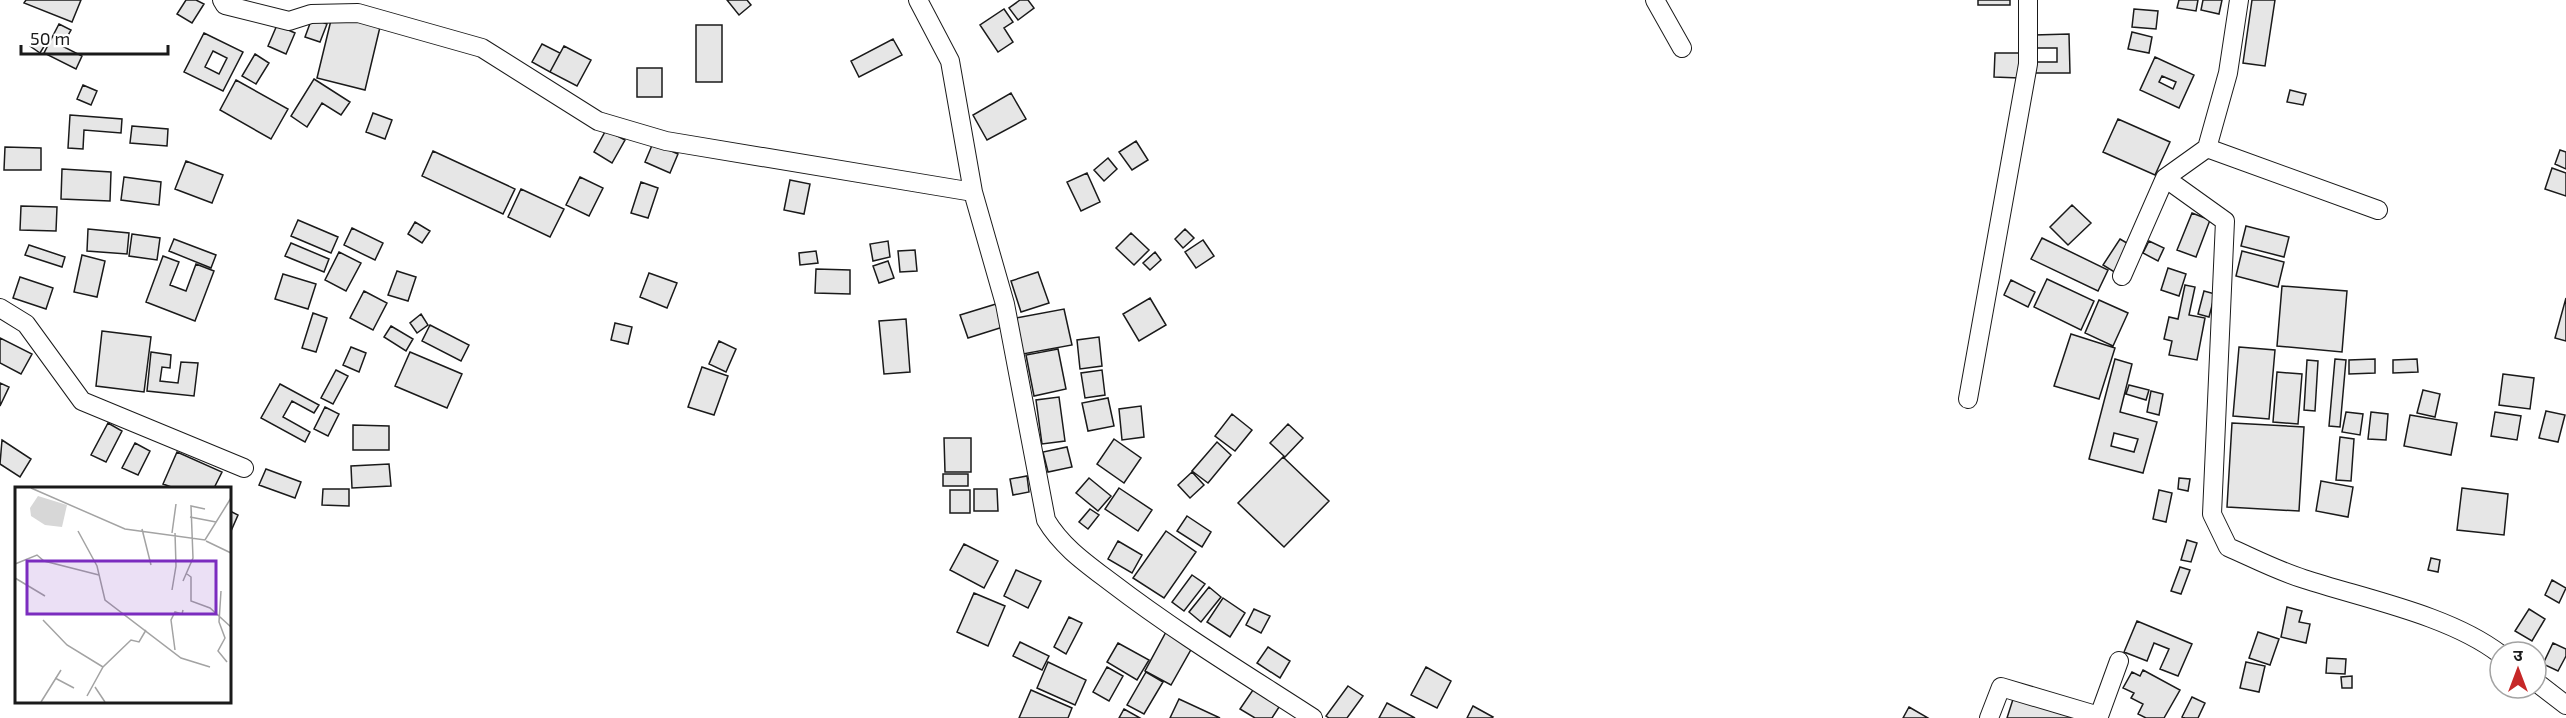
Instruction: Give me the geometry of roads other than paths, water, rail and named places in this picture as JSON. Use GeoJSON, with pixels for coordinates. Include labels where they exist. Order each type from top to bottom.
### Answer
{"type":"FeatureCollection","features":[{"type":"Feature","properties":{"kind":"street"},"geometry":{"type":"LineString","coordinates":[[222,0],[225,5],[289,21],[311,14],[358,13],[482,48],[597,121],[666,141],[973,192]]}},
{"type":"Feature","properties":{"kind":"street"},"geometry":{"type":"LineString","coordinates":[[918,0],[950,61],[973,192],[1005,304],[1046,520],[1054,534],[1075,555],[1147,610],[1313,718]]}},
{"type":"Feature","properties":{"kind":"street"},"geometry":{"type":"LineString","coordinates":[[1655,0],[1682,48]]}},
{"type":"Feature","properties":{"kind":"street"},"geometry":{"type":"LineString","coordinates":[[1968,399],[2028,64],[2028,0]]}},
{"type":"Feature","properties":{"kind":"street"},"geometry":{"type":"LineString","coordinates":[[2122,276],[2165,178],[2207,148],[2228,73],[2239,0]]}},
{"type":"Feature","properties":{"kind":"street"},"geometry":{"type":"LineString","coordinates":[[2207,148],[2378,210]]}},
{"type":"Feature","properties":{"kind":"street"},"geometry":{"type":"LineString","coordinates":[[2165,178],[2225,221],[2212,514],[2228,547],[2300,578],[2420,615],[2488,645]]}},
{"type":"Feature","properties":{"kind":"street"},"geometry":{"type":"LineString","coordinates":[[0,308],[26,324],[82,401],[244,468]]}},
{"type":"Feature","properties":{"kind":"street"},"geometry":{"type":"LineString","coordinates":[[1989,718],[2001,687],[2099,716],[2119,661]]}},
{"type":"Feature","properties":{"kind":"street"},"geometry":{"type":"LineString","coordinates":[[2548,691],[2566,705]]}}]}
